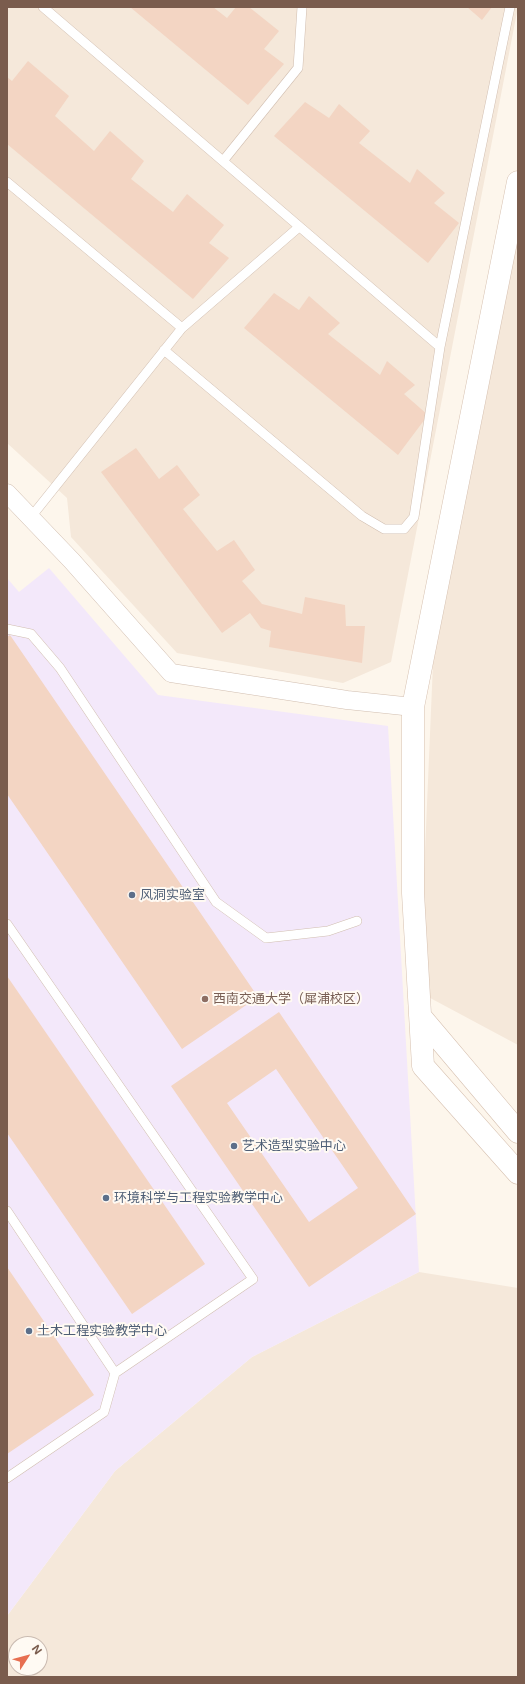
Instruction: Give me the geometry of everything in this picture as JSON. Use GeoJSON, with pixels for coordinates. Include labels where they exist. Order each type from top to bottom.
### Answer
{"type":"FeatureCollection","features":[{"type":"Feature","properties":{"kind":"street"},"geometry":{"type":"LineString","coordinates":[[518,182],[413,708],[413,893],[423,1066],[518,1173]]}},
{"type":"Feature","properties":{"kind":"street"},"geometry":{"type":"LineString","coordinates":[[7,493],[31,517],[171,672],[413,708]]}},
{"type":"Feature","properties":{"kind":"street"},"geometry":{"type":"LineString","coordinates":[[420,1016],[518,1132]]}},
{"type":"Feature","properties":{"kind":"lane"},"geometry":{"type":"LineString","coordinates":[[43,7],[440,347]]}},
{"type":"Feature","properties":{"kind":"lane"},"geometry":{"type":"LineString","coordinates":[[223,161],[298,68],[302,7]]}},
{"type":"Feature","properties":{"kind":"lane"},"geometry":{"type":"LineString","coordinates":[[164,350],[362,516],[384,529],[404,529],[414,517],[440,347],[510,7]]}},
{"type":"Feature","properties":{"kind":"lane"},"geometry":{"type":"LineString","coordinates":[[7,182],[182,328]]}},
{"type":"Feature","properties":{"kind":"lane"},"geometry":{"type":"LineString","coordinates":[[31,517],[182,328],[299,226]]}},
{"type":"Feature","properties":{"kind":"lane"},"geometry":{"type":"LineString","coordinates":[[7,629],[31,634],[60,668],[216,902],[266,938],[328,931],[357,921]]}},
{"type":"Feature","properties":{"kind":"lane"},"geometry":{"type":"LineString","coordinates":[[7,924],[253,1278],[115,1373],[104,1412],[7,1478]]}},
{"type":"Feature","properties":{"kind":"lane"},"geometry":{"type":"LineString","coordinates":[[7,1211],[115,1373]]}},
{"type":"Feature","properties":{"kind":"shaded area"},"geometry":{"type":"Polygon","coordinates":[[[7,7],[518,7],[391,662],[343,683],[177,653],[71,537],[67,498],[7,443],[7,7]]]}},
{"type":"Feature","properties":{"kind":"shaded area"},"geometry":{"type":"Polygon","coordinates":[[[518,225],[518,1045],[419,992],[436,593],[518,225]]]}},
{"type":"Feature","properties":{"kind":"shaded area","name":"西南交通大学（犀浦校区）"},"geometry":{"type":"Polygon","coordinates":[[[49,568],[158,695],[388,726],[419,1272],[252,1357],[115,1471],[7,1616],[7,578],[19,592],[49,568]]]}},
{"type":"Feature","properties":{"kind":"shaded area"},"geometry":{"type":"Polygon","coordinates":[[[419,1272],[518,1288],[518,1677],[7,1677],[7,1616],[115,1471],[252,1357],[419,1272]]]}},
{"type":"Feature","properties":{"kind":"building"},"geometry":{"type":"Polygon","coordinates":[[[130,7],[213,7],[227,18],[236,7],[249,7],[279,31],[264,49],[284,64],[248,105],[130,7]]]}},
{"type":"Feature","properties":{"kind":"building"},"geometry":{"type":"Polygon","coordinates":[[[467,7],[492,7],[482,20],[467,7]]]}},
{"type":"Feature","properties":{"kind":"building"},"geometry":{"type":"Polygon","coordinates":[[[28,61],[69,96],[55,116],[94,151],[110,131],[144,161],[131,179],[173,212],[187,194],[224,225],[209,243],[229,258],[193,299],[7,144],[7,77],[12,81],[28,61]]]}},
{"type":"Feature","properties":{"kind":"building"},"geometry":{"type":"Polygon","coordinates":[[[305,102],[329,118],[339,104],[370,131],[359,143],[410,183],[417,169],[445,193],[434,203],[459,223],[428,263],[274,136],[305,102]]]}},
{"type":"Feature","properties":{"kind":"building"},"geometry":{"type":"Polygon","coordinates":[[[274,293],[299,310],[309,296],[340,323],[328,334],[380,375],[387,361],[415,385],[404,394],[428,415],[398,455],[244,328],[274,293]]]}},
{"type":"Feature","properties":{"kind":"building"},"geometry":{"type":"Polygon","coordinates":[[[136,448],[159,479],[177,465],[200,495],[183,509],[217,551],[234,540],[255,570],[242,581],[262,604],[302,614],[305,597],[345,605],[346,626],[365,626],[362,663],[269,647],[271,631],[261,628],[250,613],[222,633],[101,472],[136,448]]]}},
{"type":"Feature","properties":{"kind":"building","name":"风洞实验室"},"geometry":{"type":"Polygon","coordinates":[[[10,635],[258,997],[182,1049],[7,794],[7,637],[10,635]]]}},
{"type":"Feature","properties":{"kind":"building","name":"环境科学与工程实验教学中心"},"geometry":{"type":"Polygon","coordinates":[[[7,976],[205,1264],[132,1314],[7,1133],[7,976]]]}},
{"type":"Feature","properties":{"kind":"building","name":"艺术造型实验中心"},"geometry":{"type":"Polygon","coordinates":[[[279,1012],[416,1214],[309,1287],[171,1086],[279,1012]],[[276,1069],[227,1103],[309,1222],[358,1188],[276,1069]]]}},
{"type":"Feature","properties":{"kind":"building","name":"土木工程实验教学中心"},"geometry":{"type":"Polygon","coordinates":[[[7,1267],[94,1395],[7,1454],[7,1267]]]}},
{"type":"Feature","properties":{"kind":"place","name":"风洞实验室"},"geometry":{"type":"Point","coordinates":[132,895]}},
{"type":"Feature","properties":{"kind":"place","name":"西南交通大学（犀浦校区）"},"geometry":{"type":"Point","coordinates":[205,999]}},
{"type":"Feature","properties":{"kind":"place","name":"艺术造型实验中心"},"geometry":{"type":"Point","coordinates":[234,1146]}},
{"type":"Feature","properties":{"kind":"place","name":"环境科学与工程实验教学中心"},"geometry":{"type":"Point","coordinates":[106,1198]}},
{"type":"Feature","properties":{"kind":"place","name":"土木工程实验教学中心"},"geometry":{"type":"Point","coordinates":[29,1331]}}]}
